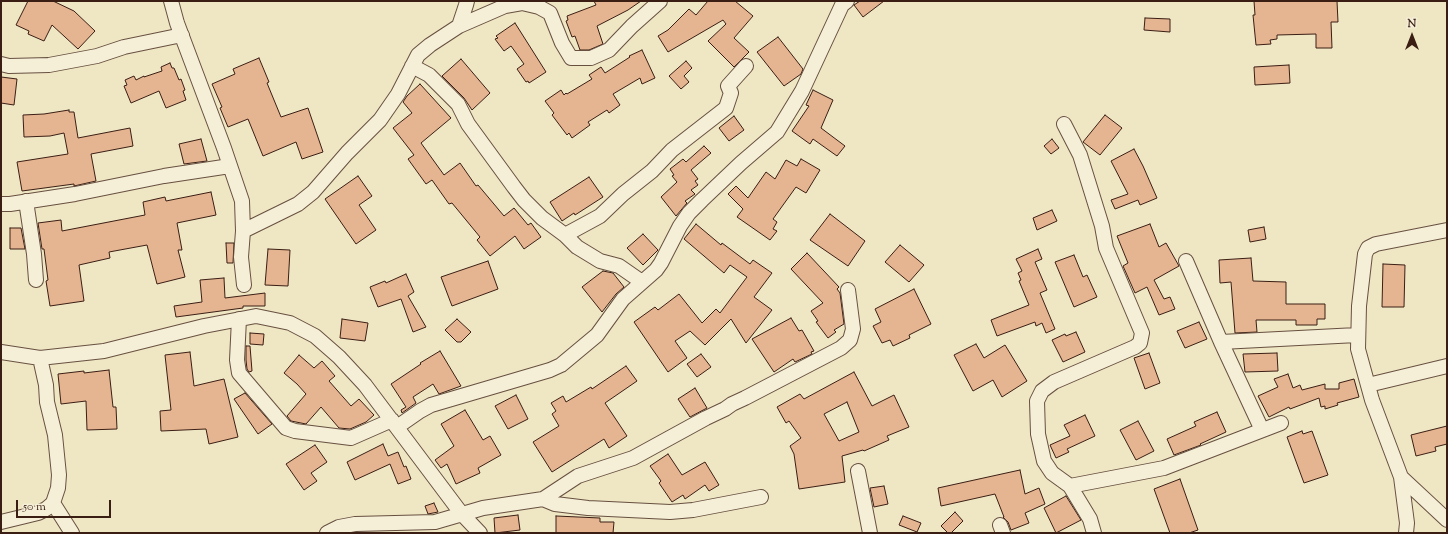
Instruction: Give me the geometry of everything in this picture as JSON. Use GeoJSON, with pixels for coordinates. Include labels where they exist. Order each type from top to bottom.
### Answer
{"type":"FeatureCollection","features":[{"type":"Feature","properties":{"kind":"street"},"geometry":{"type":"LineString","coordinates":[[171,1],[242,201],[243,231],[241,257],[244,285]]}},
{"type":"Feature","properties":{"kind":"street"},"geometry":{"type":"LineString","coordinates":[[459,26],[467,1]]}},
{"type":"Feature","properties":{"kind":"street"},"geometry":{"type":"LineString","coordinates":[[243,231],[298,204],[313,192],[347,153],[380,120],[398,94],[418,55],[430,45],[459,26],[505,6],[522,3],[539,7],[550,13],[562,43],[570,58],[591,58],[609,50],[632,26],[660,1]]}},
{"type":"Feature","properties":{"kind":"street"},"geometry":{"type":"LineString","coordinates":[[239,319],[236,360],[239,373],[286,428],[295,431],[351,438],[394,424],[431,405],[473,392],[489,389],[550,370],[561,365],[601,332],[623,299],[661,263],[680,226],[694,209],[741,163],[777,132],[802,91],[842,5],[847,1]]}},
{"type":"Feature","properties":{"kind":"street"},"geometry":{"type":"LineString","coordinates":[[1,64],[9,66],[49,65],[97,56],[124,47],[182,35]]}},
{"type":"Feature","properties":{"kind":"street"},"geometry":{"type":"LineString","coordinates":[[412,66],[429,75],[458,104],[468,124],[524,200],[542,218],[565,235],[577,247],[600,260],[619,266],[642,282]]}},
{"type":"Feature","properties":{"kind":"street"},"geometry":{"type":"LineString","coordinates":[[565,235],[600,216],[623,194],[652,171],[672,150],[726,108],[731,93],[728,86],[746,66]]}},
{"type":"Feature","properties":{"kind":"street"},"geometry":{"type":"LineString","coordinates":[[1064,124],[1080,155],[1102,226],[1106,248],[1142,334],[1140,343],[1054,382],[1046,387],[1039,396],[1037,407],[1038,434],[1044,461],[1052,473],[1070,486],[1090,519],[1094,533]]}},
{"type":"Feature","properties":{"kind":"street"},"geometry":{"type":"LineString","coordinates":[[1,204],[26,202],[75,194],[164,176],[230,166]]}},
{"type":"Feature","properties":{"kind":"street"},"geometry":{"type":"LineString","coordinates":[[26,202],[34,254],[36,280]]}},
{"type":"Feature","properties":{"kind":"street"},"geometry":{"type":"LineString","coordinates":[[1406,533],[1407,523],[1400,477],[1372,400],[1358,349],[1357,334],[1365,254],[1368,248],[1376,244],[1447,230]]}},
{"type":"Feature","properties":{"kind":"street"},"geometry":{"type":"LineString","coordinates":[[1186,261],[1221,342],[1262,430]]}},
{"type":"Feature","properties":{"kind":"street"},"geometry":{"type":"LineString","coordinates":[[327,533],[339,527],[355,524],[435,522],[461,513],[483,508],[543,499],[578,476],[633,458],[732,404],[841,348],[850,340],[853,329],[848,290]]}},
{"type":"Feature","properties":{"kind":"street"},"geometry":{"type":"LineString","coordinates":[[1,352],[40,358],[104,351],[204,326],[256,316],[290,323],[315,336],[365,385],[461,513],[480,533]]}},
{"type":"Feature","properties":{"kind":"street"},"geometry":{"type":"LineString","coordinates":[[1221,342],[1357,334]]}},
{"type":"Feature","properties":{"kind":"street"},"geometry":{"type":"LineString","coordinates":[[1,522],[38,513],[53,503],[58,488],[55,435],[47,402],[46,385],[40,358]]}},
{"type":"Feature","properties":{"kind":"street"},"geometry":{"type":"LineString","coordinates":[[1368,385],[1447,366]]}},
{"type":"Feature","properties":{"kind":"street"},"geometry":{"type":"LineString","coordinates":[[1070,486],[1164,468],[1281,423]]}},
{"type":"Feature","properties":{"kind":"street"},"geometry":{"type":"LineString","coordinates":[[858,471],[870,533]]}},
{"type":"Feature","properties":{"kind":"street"},"geometry":{"type":"LineString","coordinates":[[1400,477],[1447,520]]}},
{"type":"Feature","properties":{"kind":"street"},"geometry":{"type":"LineString","coordinates":[[543,499],[555,504],[588,508],[670,512],[693,510],[761,497]]}},
{"type":"Feature","properties":{"kind":"street"},"geometry":{"type":"LineString","coordinates":[[53,503],[72,533]]}},
{"type":"Feature","properties":{"kind":"building"},"geometry":{"type":"Polygon","coordinates":[[[28,1],[53,1],[74,11],[95,31],[78,49],[52,25],[44,41],[28,34],[29,31],[16,25],[28,1]]]}},
{"type":"Feature","properties":{"kind":"building"},"geometry":{"type":"Polygon","coordinates":[[[594,1],[641,1],[628,10],[597,26],[603,44],[589,50],[580,50],[575,36],[572,37],[566,21],[568,20],[567,16],[596,5],[594,1]]]}},
{"type":"Feature","properties":{"kind":"building"},"geometry":{"type":"Polygon","coordinates":[[[708,1],[735,1],[753,16],[734,38],[749,52],[734,67],[708,41],[726,24],[723,20],[668,52],[658,36],[668,30],[689,9],[696,15],[708,1]]]}},
{"type":"Feature","properties":{"kind":"building"},"geometry":{"type":"Polygon","coordinates":[[[860,1],[884,1],[863,17],[854,5],[860,1]]]}},
{"type":"Feature","properties":{"kind":"building"},"geometry":{"type":"Polygon","coordinates":[[[1254,1],[1337,1],[1338,22],[1331,22],[1332,48],[1316,48],[1316,34],[1277,35],[1277,39],[1270,40],[1271,44],[1256,45],[1253,15],[1255,15],[1254,1]]]}},
{"type":"Feature","properties":{"kind":"building"},"geometry":{"type":"Polygon","coordinates":[[[1145,18],[1170,19],[1170,32],[1144,30],[1145,18]]]}},
{"type":"Feature","properties":{"kind":"building"},"geometry":{"type":"Polygon","coordinates":[[[515,23],[546,72],[529,83],[528,81],[526,82],[517,69],[524,64],[511,46],[504,51],[495,39],[498,38],[496,36],[515,23]]]}},
{"type":"Feature","properties":{"kind":"building"},"geometry":{"type":"Polygon","coordinates":[[[778,37],[803,69],[801,74],[784,86],[757,52],[778,37]]]}},
{"type":"Feature","properties":{"kind":"building"},"geometry":{"type":"Polygon","coordinates":[[[642,50],[655,78],[642,84],[640,78],[613,94],[620,105],[609,113],[607,110],[588,122],[590,125],[572,138],[569,133],[567,135],[552,115],[554,113],[545,101],[561,90],[564,95],[566,93],[567,94],[592,79],[589,75],[601,67],[605,73],[630,57],[629,56],[642,50]]]}},
{"type":"Feature","properties":{"kind":"building"},"geometry":{"type":"Polygon","coordinates":[[[259,58],[269,82],[267,83],[281,117],[308,108],[323,152],[302,159],[296,142],[263,156],[248,119],[228,127],[220,108],[222,107],[212,84],[235,74],[233,69],[259,58]]]}},
{"type":"Feature","properties":{"kind":"building"},"geometry":{"type":"Polygon","coordinates":[[[461,59],[490,93],[472,110],[464,98],[442,76],[461,59]]]}},
{"type":"Feature","properties":{"kind":"building"},"geometry":{"type":"Polygon","coordinates":[[[686,61],[692,68],[684,76],[689,82],[681,89],[669,76],[686,61]]]}},
{"type":"Feature","properties":{"kind":"building"},"geometry":{"type":"Polygon","coordinates":[[[170,63],[179,80],[181,79],[185,90],[183,91],[186,100],[166,108],[159,91],[131,103],[124,86],[127,85],[125,80],[134,76],[136,80],[162,71],[161,67],[170,63]]]}},
{"type":"Feature","properties":{"kind":"building"},"geometry":{"type":"Polygon","coordinates":[[[1289,65],[1290,83],[1255,85],[1254,67],[1289,65]]]}},
{"type":"Feature","properties":{"kind":"building"},"geometry":{"type":"Polygon","coordinates":[[[1,77],[17,79],[14,105],[1,103],[1,77]]]}},
{"type":"Feature","properties":{"kind":"building"},"geometry":{"type":"Polygon","coordinates":[[[420,84],[451,118],[421,143],[444,175],[460,163],[476,186],[478,185],[504,216],[514,208],[528,225],[531,223],[541,237],[524,249],[515,236],[490,256],[477,240],[480,237],[452,203],[449,204],[432,180],[426,184],[408,159],[414,155],[393,128],[412,113],[403,102],[407,96],[420,84]]]}},
{"type":"Feature","properties":{"kind":"building"},"geometry":{"type":"Polygon","coordinates":[[[813,90],[833,100],[821,128],[845,146],[837,156],[813,139],[810,144],[792,131],[809,106],[806,105],[813,90]]]}},
{"type":"Feature","properties":{"kind":"building"},"geometry":{"type":"Polygon","coordinates":[[[69,110],[69,112],[74,112],[78,138],[130,128],[133,146],[91,154],[96,181],[74,186],[74,184],[22,191],[17,162],[68,154],[64,133],[50,136],[24,137],[23,115],[44,114],[69,110]]]}},
{"type":"Feature","properties":{"kind":"building"},"geometry":{"type":"Polygon","coordinates":[[[1105,115],[1122,128],[1100,155],[1083,142],[1105,115]]]}},
{"type":"Feature","properties":{"kind":"building"},"geometry":{"type":"Polygon","coordinates":[[[734,116],[744,130],[729,141],[719,128],[734,116]]]}},
{"type":"Feature","properties":{"kind":"building"},"geometry":{"type":"Polygon","coordinates":[[[201,139],[207,161],[184,164],[179,144],[201,139]]]}},
{"type":"Feature","properties":{"kind":"building"},"geometry":{"type":"Polygon","coordinates":[[[1052,139],[1059,148],[1051,154],[1044,146],[1052,139]]]}},
{"type":"Feature","properties":{"kind":"building"},"geometry":{"type":"Polygon","coordinates":[[[704,146],[711,153],[691,170],[698,179],[695,181],[698,185],[691,190],[695,194],[685,201],[687,203],[676,216],[661,197],[677,182],[672,176],[674,175],[670,169],[683,159],[686,162],[704,146]]]}},
{"type":"Feature","properties":{"kind":"building"},"geometry":{"type":"Polygon","coordinates":[[[1134,149],[1157,198],[1140,205],[1138,200],[1115,209],[1111,200],[1128,194],[1111,161],[1134,149]]]}},
{"type":"Feature","properties":{"kind":"building"},"geometry":{"type":"Polygon","coordinates":[[[801,159],[820,170],[806,193],[796,187],[773,219],[777,222],[773,229],[777,231],[770,240],[737,217],[743,209],[728,194],[736,186],[748,198],[766,172],[775,179],[786,160],[797,166],[801,159]]]}},
{"type":"Feature","properties":{"kind":"building"},"geometry":{"type":"Polygon","coordinates":[[[358,176],[372,196],[359,205],[376,230],[356,244],[325,199],[358,176]]]}},
{"type":"Feature","properties":{"kind":"building"},"geometry":{"type":"Polygon","coordinates":[[[589,177],[603,197],[575,215],[574,213],[562,221],[550,202],[589,177]]]}},
{"type":"Feature","properties":{"kind":"building"},"geometry":{"type":"Polygon","coordinates":[[[211,192],[216,215],[177,223],[182,250],[178,250],[185,277],[157,284],[147,245],[109,252],[110,258],[79,265],[84,301],[50,306],[46,281],[48,280],[44,249],[42,249],[38,223],[61,220],[62,231],[145,215],[143,202],[165,197],[166,201],[211,192]]]}},
{"type":"Feature","properties":{"kind":"building"},"geometry":{"type":"Polygon","coordinates":[[[1052,210],[1057,221],[1037,230],[1033,218],[1052,210]]]}},
{"type":"Feature","properties":{"kind":"building"},"geometry":{"type":"Polygon","coordinates":[[[830,214],[865,241],[848,266],[810,240],[830,214]]]}},
{"type":"Feature","properties":{"kind":"building"},"geometry":{"type":"Polygon","coordinates":[[[696,224],[721,245],[722,243],[750,264],[753,260],[772,273],[754,297],[772,310],[746,343],[731,319],[705,345],[690,331],[675,341],[687,358],[668,372],[634,322],[655,307],[658,310],[679,294],[702,323],[716,309],[720,313],[747,277],[730,265],[724,273],[684,239],[696,224]]]}},
{"type":"Feature","properties":{"kind":"building"},"geometry":{"type":"Polygon","coordinates":[[[1150,224],[1159,247],[1166,243],[1179,266],[1154,280],[1164,299],[1170,297],[1175,309],[1159,315],[1147,287],[1135,293],[1123,266],[1128,263],[1117,236],[1150,224]]]}},
{"type":"Feature","properties":{"kind":"building"},"geometry":{"type":"Polygon","coordinates":[[[1264,227],[1266,239],[1250,242],[1248,230],[1264,227]]]}},
{"type":"Feature","properties":{"kind":"building"},"geometry":{"type":"Polygon","coordinates":[[[10,228],[21,228],[25,249],[10,249],[10,228]]]}},
{"type":"Feature","properties":{"kind":"building"},"geometry":{"type":"Polygon","coordinates":[[[643,234],[658,250],[643,265],[627,248],[643,234]]]}},
{"type":"Feature","properties":{"kind":"building"},"geometry":{"type":"Polygon","coordinates":[[[226,243],[234,243],[233,263],[227,263],[226,243]]]}},
{"type":"Feature","properties":{"kind":"building"},"geometry":{"type":"Polygon","coordinates":[[[900,245],[924,265],[909,282],[885,262],[900,245]]]}},
{"type":"Feature","properties":{"kind":"building"},"geometry":{"type":"Polygon","coordinates":[[[268,249],[290,250],[288,286],[265,285],[268,249]]]}},
{"type":"Feature","properties":{"kind":"building"},"geometry":{"type":"Polygon","coordinates":[[[1038,249],[1042,259],[1035,262],[1047,290],[1040,293],[1055,329],[1046,333],[1042,323],[1036,326],[1035,322],[997,336],[991,320],[1029,305],[1019,281],[1021,280],[1018,273],[1022,271],[1016,259],[1038,249]]]}},
{"type":"Feature","properties":{"kind":"building"},"geometry":{"type":"Polygon","coordinates":[[[807,253],[839,287],[837,289],[840,293],[844,324],[834,330],[836,332],[828,338],[816,322],[818,321],[811,311],[823,303],[791,269],[807,253]]]}},
{"type":"Feature","properties":{"kind":"building"},"geometry":{"type":"Polygon","coordinates":[[[1074,255],[1083,277],[1087,275],[1097,297],[1074,307],[1055,262],[1074,255]]]}},
{"type":"Feature","properties":{"kind":"building"},"geometry":{"type":"Polygon","coordinates":[[[1251,258],[1253,281],[1286,282],[1286,304],[1325,304],[1325,319],[1317,319],[1317,325],[1296,325],[1296,320],[1256,320],[1257,332],[1235,333],[1231,282],[1220,283],[1219,260],[1251,258]]]}},
{"type":"Feature","properties":{"kind":"building"},"geometry":{"type":"Polygon","coordinates":[[[488,261],[498,289],[452,306],[441,277],[488,261]]]}},
{"type":"Feature","properties":{"kind":"building"},"geometry":{"type":"Polygon","coordinates":[[[1383,264],[1405,265],[1404,307],[1382,307],[1383,264]]]}},
{"type":"Feature","properties":{"kind":"building"},"geometry":{"type":"Polygon","coordinates":[[[603,271],[613,273],[624,287],[616,294],[602,312],[582,287],[603,271]]]}},
{"type":"Feature","properties":{"kind":"building"},"geometry":{"type":"Polygon","coordinates":[[[406,274],[414,292],[408,296],[426,327],[413,332],[401,299],[378,307],[370,287],[385,281],[386,283],[406,274]]]}},
{"type":"Feature","properties":{"kind":"building"},"geometry":{"type":"Polygon","coordinates":[[[224,278],[225,298],[265,293],[265,306],[243,306],[243,308],[176,317],[174,306],[202,302],[200,280],[224,278]]]}},
{"type":"Feature","properties":{"kind":"building"},"geometry":{"type":"Polygon","coordinates":[[[914,289],[931,324],[909,335],[910,338],[893,346],[890,340],[882,343],[873,326],[881,322],[875,309],[914,289]]]}},
{"type":"Feature","properties":{"kind":"building"},"geometry":{"type":"Polygon","coordinates":[[[791,318],[799,331],[802,330],[814,351],[811,352],[812,354],[795,362],[793,359],[774,372],[752,339],[791,318]]]}},
{"type":"Feature","properties":{"kind":"building"},"geometry":{"type":"Polygon","coordinates":[[[342,319],[368,323],[365,341],[340,338],[342,319]]]}},
{"type":"Feature","properties":{"kind":"building"},"geometry":{"type":"Polygon","coordinates":[[[457,319],[471,332],[461,342],[457,342],[445,330],[457,319]]]}},
{"type":"Feature","properties":{"kind":"building"},"geometry":{"type":"Polygon","coordinates":[[[1199,322],[1207,339],[1185,348],[1177,331],[1199,322]]]}},
{"type":"Feature","properties":{"kind":"building"},"geometry":{"type":"Polygon","coordinates":[[[1076,332],[1085,352],[1063,362],[1052,340],[1065,334],[1066,336],[1076,332]]]}},
{"type":"Feature","properties":{"kind":"building"},"geometry":{"type":"Polygon","coordinates":[[[250,333],[264,334],[263,345],[250,344],[250,333]]]}},
{"type":"Feature","properties":{"kind":"building"},"geometry":{"type":"Polygon","coordinates":[[[976,344],[984,358],[1005,345],[1027,381],[1002,397],[993,380],[973,391],[954,355],[976,344]]]}},
{"type":"Feature","properties":{"kind":"building"},"geometry":{"type":"Polygon","coordinates":[[[246,346],[250,346],[252,371],[249,372],[247,369],[246,346]]]}},
{"type":"Feature","properties":{"kind":"building"},"geometry":{"type":"Polygon","coordinates":[[[440,351],[461,386],[439,394],[433,384],[413,397],[416,403],[402,413],[401,410],[406,407],[391,384],[421,364],[420,363],[440,351]]]}},
{"type":"Feature","properties":{"kind":"building"},"geometry":{"type":"Polygon","coordinates":[[[190,352],[194,386],[224,379],[238,437],[209,444],[206,429],[161,431],[160,411],[171,410],[165,355],[190,352]]]}},
{"type":"Feature","properties":{"kind":"building"},"geometry":{"type":"Polygon","coordinates":[[[1149,353],[1160,383],[1145,389],[1134,358],[1149,353]]]}},
{"type":"Feature","properties":{"kind":"building"},"geometry":{"type":"Polygon","coordinates":[[[1277,353],[1278,371],[1245,372],[1243,354],[1277,353]]]}},
{"type":"Feature","properties":{"kind":"building"},"geometry":{"type":"Polygon","coordinates":[[[701,354],[711,367],[697,377],[687,364],[701,354]]]}},
{"type":"Feature","properties":{"kind":"building"},"geometry":{"type":"Polygon","coordinates":[[[299,355],[314,368],[322,361],[335,376],[329,381],[351,406],[359,399],[374,415],[366,422],[350,429],[339,428],[321,407],[306,424],[291,421],[287,416],[306,394],[284,373],[299,355]]]}},
{"type":"Feature","properties":{"kind":"building"},"geometry":{"type":"Polygon","coordinates":[[[626,366],[637,381],[605,403],[627,436],[609,448],[604,439],[552,472],[533,442],[559,426],[552,414],[556,411],[551,403],[563,396],[566,402],[591,387],[592,389],[626,366]]]}},
{"type":"Feature","properties":{"kind":"building"},"geometry":{"type":"Polygon","coordinates":[[[109,370],[113,407],[116,407],[117,429],[87,430],[86,401],[61,404],[58,374],[109,370]]]}},
{"type":"Feature","properties":{"kind":"building"},"geometry":{"type":"Polygon","coordinates":[[[854,372],[872,406],[894,395],[909,427],[887,436],[889,440],[864,451],[842,456],[845,482],[799,489],[794,454],[790,446],[801,438],[789,421],[786,423],[777,407],[800,394],[804,399],[854,372]],[[847,402],[824,414],[839,441],[859,432],[847,402]]]}},
{"type":"Feature","properties":{"kind":"building"},"geometry":{"type":"Polygon","coordinates":[[[1288,374],[1293,388],[1300,385],[1302,390],[1325,384],[1325,389],[1339,389],[1339,383],[1354,379],[1359,397],[1337,403],[1338,405],[1325,409],[1325,406],[1321,407],[1319,398],[1290,409],[1289,407],[1269,417],[1258,396],[1278,387],[1274,379],[1288,374]]]}},
{"type":"Feature","properties":{"kind":"building"},"geometry":{"type":"Polygon","coordinates":[[[695,388],[707,408],[690,417],[678,399],[695,388]]]}},
{"type":"Feature","properties":{"kind":"building"},"geometry":{"type":"Polygon","coordinates":[[[245,393],[272,424],[258,434],[234,399],[245,393]]]}},
{"type":"Feature","properties":{"kind":"building"},"geometry":{"type":"Polygon","coordinates":[[[516,395],[528,419],[508,429],[495,406],[516,395]]]}},
{"type":"Feature","properties":{"kind":"building"},"geometry":{"type":"Polygon","coordinates":[[[465,410],[483,440],[490,436],[501,455],[478,468],[480,473],[456,484],[447,464],[441,468],[435,460],[454,446],[441,424],[465,410]]]}},
{"type":"Feature","properties":{"kind":"building"},"geometry":{"type":"Polygon","coordinates":[[[1217,412],[1226,432],[1200,444],[1201,445],[1174,455],[1167,439],[1196,426],[1194,422],[1217,412]]]}},
{"type":"Feature","properties":{"kind":"building"},"geometry":{"type":"Polygon","coordinates":[[[1085,415],[1095,436],[1067,449],[1069,452],[1056,458],[1050,445],[1070,436],[1064,425],[1085,415]]]}},
{"type":"Feature","properties":{"kind":"building"},"geometry":{"type":"Polygon","coordinates":[[[1138,421],[1154,451],[1136,460],[1120,430],[1138,421]]]}},
{"type":"Feature","properties":{"kind":"building"},"geometry":{"type":"Polygon","coordinates":[[[1447,426],[1447,444],[1435,447],[1436,451],[1416,456],[1411,435],[1447,426]]]}},
{"type":"Feature","properties":{"kind":"building"},"geometry":{"type":"Polygon","coordinates":[[[1302,431],[1303,434],[1312,431],[1328,475],[1304,483],[1287,437],[1302,431]]]}},
{"type":"Feature","properties":{"kind":"building"},"geometry":{"type":"Polygon","coordinates":[[[383,444],[388,456],[398,452],[411,479],[398,484],[390,464],[355,480],[347,462],[383,444]]]}},
{"type":"Feature","properties":{"kind":"building"},"geometry":{"type":"Polygon","coordinates":[[[315,445],[327,462],[311,473],[317,481],[304,490],[286,464],[315,445]]]}},
{"type":"Feature","properties":{"kind":"building"},"geometry":{"type":"Polygon","coordinates":[[[668,454],[682,475],[705,462],[719,485],[709,491],[705,485],[685,499],[683,495],[672,502],[659,483],[661,481],[650,466],[668,454]]]}},
{"type":"Feature","properties":{"kind":"building"},"geometry":{"type":"Polygon","coordinates":[[[1020,470],[1025,494],[1039,488],[1045,504],[1025,513],[1029,523],[1011,530],[1008,522],[1003,517],[995,494],[941,506],[938,488],[1020,470]]]}},
{"type":"Feature","properties":{"kind":"building"},"geometry":{"type":"Polygon","coordinates":[[[1180,479],[1198,530],[1189,533],[1170,533],[1154,489],[1180,479]]]}},
{"type":"Feature","properties":{"kind":"building"},"geometry":{"type":"Polygon","coordinates":[[[884,486],[888,504],[874,507],[870,488],[884,486]]]}},
{"type":"Feature","properties":{"kind":"building"},"geometry":{"type":"Polygon","coordinates":[[[1066,496],[1081,520],[1056,533],[1044,508],[1066,496]]]}},
{"type":"Feature","properties":{"kind":"building"},"geometry":{"type":"Polygon","coordinates":[[[434,503],[438,512],[428,514],[425,506],[434,503]]]}},
{"type":"Feature","properties":{"kind":"building"},"geometry":{"type":"Polygon","coordinates":[[[955,512],[963,521],[951,533],[948,533],[941,526],[955,512]]]}},
{"type":"Feature","properties":{"kind":"building"},"geometry":{"type":"Polygon","coordinates":[[[518,515],[520,530],[495,533],[494,518],[518,515]]]}},
{"type":"Feature","properties":{"kind":"building"},"geometry":{"type":"Polygon","coordinates":[[[556,516],[600,518],[600,522],[614,522],[613,533],[556,533],[556,516]]]}},
{"type":"Feature","properties":{"kind":"building"},"geometry":{"type":"Polygon","coordinates":[[[903,516],[921,523],[917,532],[899,525],[903,516]]]}}]}
